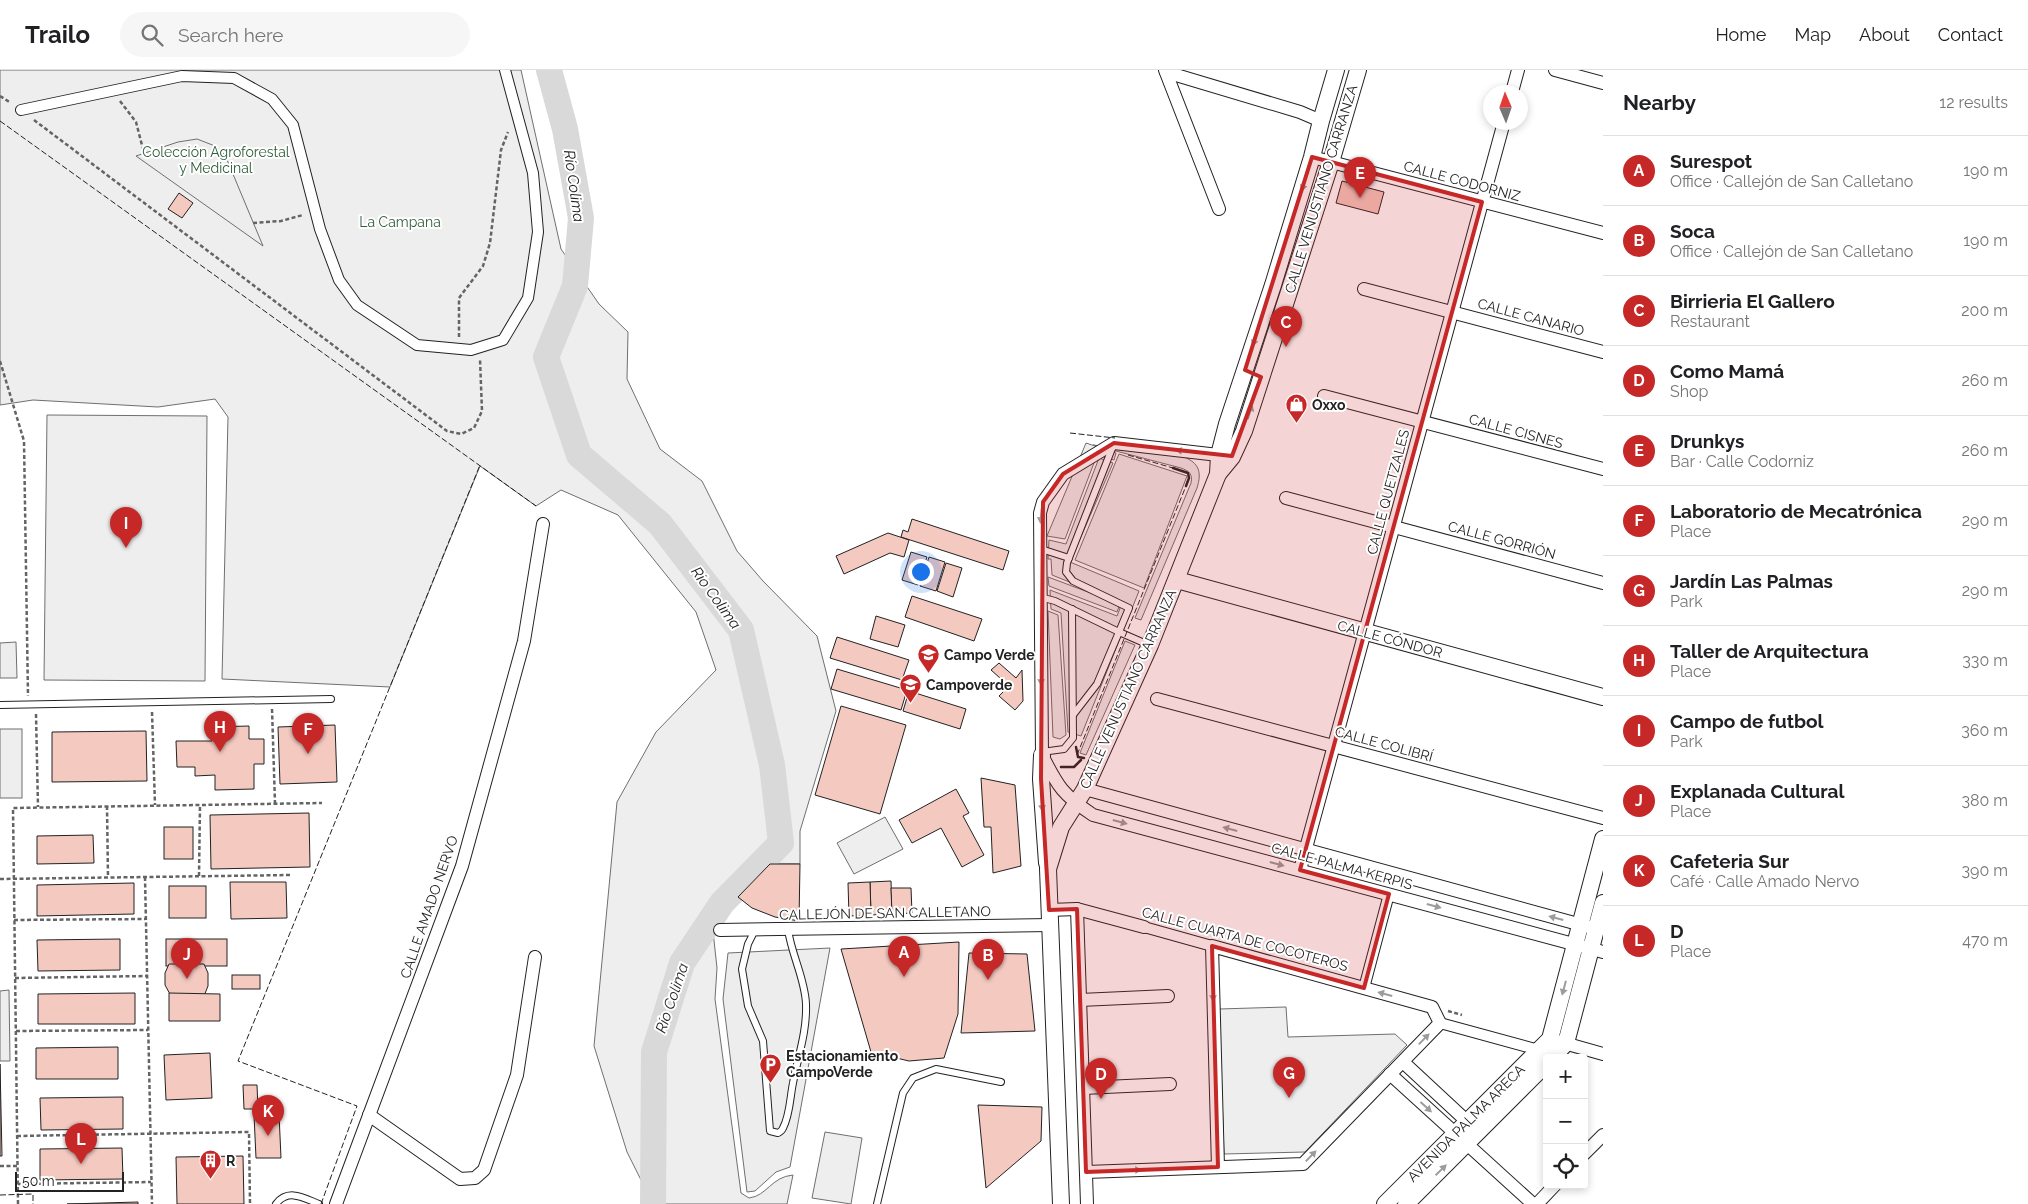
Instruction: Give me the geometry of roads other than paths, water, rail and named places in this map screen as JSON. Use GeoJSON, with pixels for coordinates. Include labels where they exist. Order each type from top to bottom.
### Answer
{"type":"FeatureCollection","features":[{"type":"Feature","properties":{"kind":"street"},"geometry":{"type":"LineString","coordinates":[[21,110],[182,76],[234,78],[272,99],[293,125],[316,212],[339,280],[357,306],[417,344],[470,350],[504,340],[528,298],[538,232],[533,173],[505,70]]}},
{"type":"Feature","properties":{"kind":"street","name":"CALLE VENUSTIANO CARRANZA"},"geometry":{"type":"LineString","coordinates":[[1226,456],[1227,424],[1312,157],[1336,70]]}},
{"type":"Feature","properties":{"kind":"street","name":"CALLE VENUSTIANO CARRANZA"},"geometry":{"type":"LineString","coordinates":[[1061,1204],[1048,869],[1061,827],[1086,789],[1150,645],[1226,456],[1244,431],[1331,162],[1358,70]]}},
{"type":"Feature","properties":{"kind":"street"},"geometry":{"type":"LineString","coordinates":[[1514,85],[1518,70]]}},
{"type":"Feature","properties":{"kind":"street"},"geometry":{"type":"LineString","coordinates":[[1555,70],[1603,83]]}},
{"type":"Feature","properties":{"kind":"street"},"geometry":{"type":"LineString","coordinates":[[1166,71],[1300,112],[1321,121]]}},
{"type":"Feature","properties":{"kind":"street"},"geometry":{"type":"LineString","coordinates":[[1166,71],[1219,209]]}},
{"type":"Feature","properties":{"kind":"street"},"geometry":{"type":"LineString","coordinates":[[1326,105],[1346,111]]}},
{"type":"Feature","properties":{"kind":"street","name":"CALLE QUETZALES"},"geometry":{"type":"LineString","coordinates":[[1300,870],[1502,130]]}},
{"type":"Feature","properties":{"kind":"street","name":"CALLE CODORNIZ"},"geometry":{"type":"LineString","coordinates":[[1312,157],[1603,233]]}},
{"type":"Feature","properties":{"kind":"street","name":"CALLE CANARIO"},"geometry":{"type":"LineString","coordinates":[[1364,289],[1603,352]]}},
{"type":"Feature","properties":{"kind":"street"},"geometry":{"type":"LineString","coordinates":[[1245,370],[1261,377]]}},
{"type":"Feature","properties":{"kind":"street","name":"CALLE CISNES"},"geometry":{"type":"LineString","coordinates":[[1324,396],[1603,469]]}},
{"type":"Feature","properties":{"kind":"street"},"geometry":{"type":"LineString","coordinates":[[1048,869],[1043,829],[1041,779],[1040,513],[1043,502],[1063,474],[1114,443],[1226,456]]}},
{"type":"Feature","properties":{"kind":"street","name":"CALLE GORRIÓN"},"geometry":{"type":"LineString","coordinates":[[1286,498],[1603,583]]}},
{"type":"Feature","properties":{"kind":"street","name":"CALLE AMADO NERVO"},"geometry":{"type":"LineString","coordinates":[[336,1204],[462,866],[524,641],[543,524]]}},
{"type":"Feature","properties":{"kind":"street","name":"CALLE CÓNDOR"},"geometry":{"type":"LineString","coordinates":[[1177,580],[1603,697]]}},
{"type":"Feature","properties":{"kind":"street","name":"CALLE COLIBRÍ"},"geometry":{"type":"LineString","coordinates":[[1157,699],[1603,818]]}},
{"type":"Feature","properties":{"kind":"street","name":"CALLE PALMA KERPIS"},"geometry":{"type":"LineString","coordinates":[[1042,754],[1056,784],[1076,804],[1093,815],[1590,948]]}},
{"type":"Feature","properties":{"kind":"street","name":"CALLE PALMA KERPIS"},"geometry":{"type":"LineString","coordinates":[[1086,789],[1593,928]]}},
{"type":"Feature","properties":{"kind":"street","name":"AVENIDA PALMA ARECA"},"geometry":{"type":"LineString","coordinates":[[1385,1204],[1467,1133],[1551,1051],[1590,948],[1603,839]]}},
{"type":"Feature","properties":{"kind":"street"},"geometry":{"type":"LineString","coordinates":[[1364,988],[1388,894]]}},
{"type":"Feature","properties":{"kind":"street","name":"AVENIDA PALMA ARECA"},"geometry":{"type":"LineString","coordinates":[[1593,928],[1603,903]]}},
{"type":"Feature","properties":{"kind":"street"},"geometry":{"type":"LineString","coordinates":[[1077,908],[1087,1204]]}},
{"type":"Feature","properties":{"kind":"street","name":"CALLE CUARTA DE COCOTEROS"},"geometry":{"type":"LineString","coordinates":[[1050,917],[1077,908],[1432,1006],[1440,1023]]}},
{"type":"Feature","properties":{"kind":"street","name":"CALLEJÓN DE SAN CALLETANO"},"geometry":{"type":"LineString","coordinates":[[720,930],[788,929],[1050,917]]}},
{"type":"Feature","properties":{"kind":"street"},"geometry":{"type":"LineString","coordinates":[[1212,946],[1218,1167]]}},
{"type":"Feature","properties":{"kind":"street"},"geometry":{"type":"LineString","coordinates":[[370,1114],[460,1179],[475,1178],[484,1170],[517,1075],[535,956]]}},
{"type":"Feature","properties":{"kind":"street"},"geometry":{"type":"LineString","coordinates":[[1080,1000],[1168,996]]}},
{"type":"Feature","properties":{"kind":"street"},"geometry":{"type":"LineString","coordinates":[[1086,1172],[1303,1164],[1440,1023],[1551,1051],[1603,1054]]}},
{"type":"Feature","properties":{"kind":"street"},"geometry":{"type":"LineString","coordinates":[[1403,1062],[1533,1204]]}},
{"type":"Feature","properties":{"kind":"street"},"geometry":{"type":"LineString","coordinates":[[1390,1074],[1467,1133]]}},
{"type":"Feature","properties":{"kind":"street"},"geometry":{"type":"LineString","coordinates":[[1083,1088],[1170,1084]]}},
{"type":"Feature","properties":{"kind":"street","name":"AVENIDA PALMA ARECA"},"geometry":{"type":"LineString","coordinates":[[1406,1204],[1467,1133]]}},
{"type":"Feature","properties":{"kind":"street"},"geometry":{"type":"LineString","coordinates":[[1588,1150],[1603,1135]]}},
{"type":"Feature","properties":{"kind":"street"},"geometry":{"type":"LineString","coordinates":[[1537,1204],[1551,1189]]}},
{"type":"Feature","properties":{"kind":"lane"},"geometry":{"type":"LineString","coordinates":[[1072,715],[1097,684],[1129,608],[1073,580],[1066,572],[1069,558],[1114,443]]}},
{"type":"Feature","properties":{"kind":"lane"},"geometry":{"type":"LineString","coordinates":[[1040,549],[1069,558]]}},
{"type":"Feature","properties":{"kind":"lane"},"geometry":{"type":"LineString","coordinates":[[1040,597],[1055,601],[1150,645]]}},
{"type":"Feature","properties":{"kind":"lane"},"geometry":{"type":"LineString","coordinates":[[1042,754],[1064,749],[1073,738],[1072,609]]}},
{"type":"Feature","properties":{"kind":"lane"},"geometry":{"type":"LineString","coordinates":[[0,705],[331,699]]}},
{"type":"Feature","properties":{"kind":"lane"},"geometry":{"type":"LineString","coordinates":[[755,930],[748,944],[742,969],[748,1006],[763,1040],[770,1130],[778,1133],[783,1130],[804,1038],[806,1002],[797,964],[789,942],[788,929]]}},
{"type":"Feature","properties":{"kind":"lane"},"geometry":{"type":"LineString","coordinates":[[877,1204],[904,1093],[913,1078],[936,1069],[1000,1082]]}},
{"type":"Feature","properties":{"kind":"lane"},"geometry":{"type":"LineString","coordinates":[[276,1204],[285,1197],[294,1194],[319,1204]]}},
{"type":"Feature","properties":{"kind":"waterway","name":"Río Colima"},"geometry":{"type":"LineString","coordinates":[[549,70],[565,129],[581,218],[575,286],[546,357],[579,455],[660,524],[741,630],[772,765],[781,843],[722,903],[682,963],[654,1052],[653,1204]]}},
{"type":"Feature","properties":{"kind":"place","name":"Drunkys"},"geometry":{"type":"Point","coordinates":[1360,198]}},
{"type":"Feature","properties":{"kind":"place","name":"Birrieria El Gallero"},"geometry":{"type":"Point","coordinates":[1286,347]}},
{"type":"Feature","properties":{"kind":"place","name":"Oxxo"},"geometry":{"type":"Point","coordinates":[1296,424]}},
{"type":"Feature","properties":{"kind":"place","name":"Campo de futbol"},"geometry":{"type":"Point","coordinates":[126,548]}},
{"type":"Feature","properties":{"kind":"place","name":"Campo Verde"},"geometry":{"type":"Point","coordinates":[928,674]}},
{"type":"Feature","properties":{"kind":"place","name":"Campoverde"},"geometry":{"type":"Point","coordinates":[910,704]}},
{"type":"Feature","properties":{"kind":"place","name":"Taller de Arquitectura"},"geometry":{"type":"Point","coordinates":[220,752]}},
{"type":"Feature","properties":{"kind":"place","name":"Laboratorio de Mecatrónica"},"geometry":{"type":"Point","coordinates":[308,754]}},
{"type":"Feature","properties":{"kind":"place","name":"Surespot"},"geometry":{"type":"Point","coordinates":[904,977]}},
{"type":"Feature","properties":{"kind":"place","name":"Explanada Cultural"},"geometry":{"type":"Point","coordinates":[187,979]}},
{"type":"Feature","properties":{"kind":"place","name":"Soca"},"geometry":{"type":"Point","coordinates":[988,980]}},
{"type":"Feature","properties":{"kind":"place","name":"Estacionamiento CampoVerde"},"geometry":{"type":"Point","coordinates":[770,1083]}},
{"type":"Feature","properties":{"kind":"place","name":"Jardín Las Palmas"},"geometry":{"type":"Point","coordinates":[1289,1098]}},
{"type":"Feature","properties":{"kind":"place","name":"Como Mamá"},"geometry":{"type":"Point","coordinates":[1101,1099]}},
{"type":"Feature","properties":{"kind":"place","name":"Cafeteria Sur"},"geometry":{"type":"Point","coordinates":[268,1136]}},
{"type":"Feature","properties":{"kind":"place","name":"D"},"geometry":{"type":"Point","coordinates":[81,1164]}},
{"type":"Feature","properties":{"kind":"place","name":"R"},"geometry":{"type":"Point","coordinates":[210,1180]}},
{"type":"Feature","properties":{"kind":"park label","name":"Colección Agroforestal y Medicinal"},"geometry":{"type":"Point","coordinates":[216,160]}},
{"type":"Feature","properties":{"kind":"park label","name":"La Campana"},"geometry":{"type":"Point","coordinates":[400,222]}}]}
